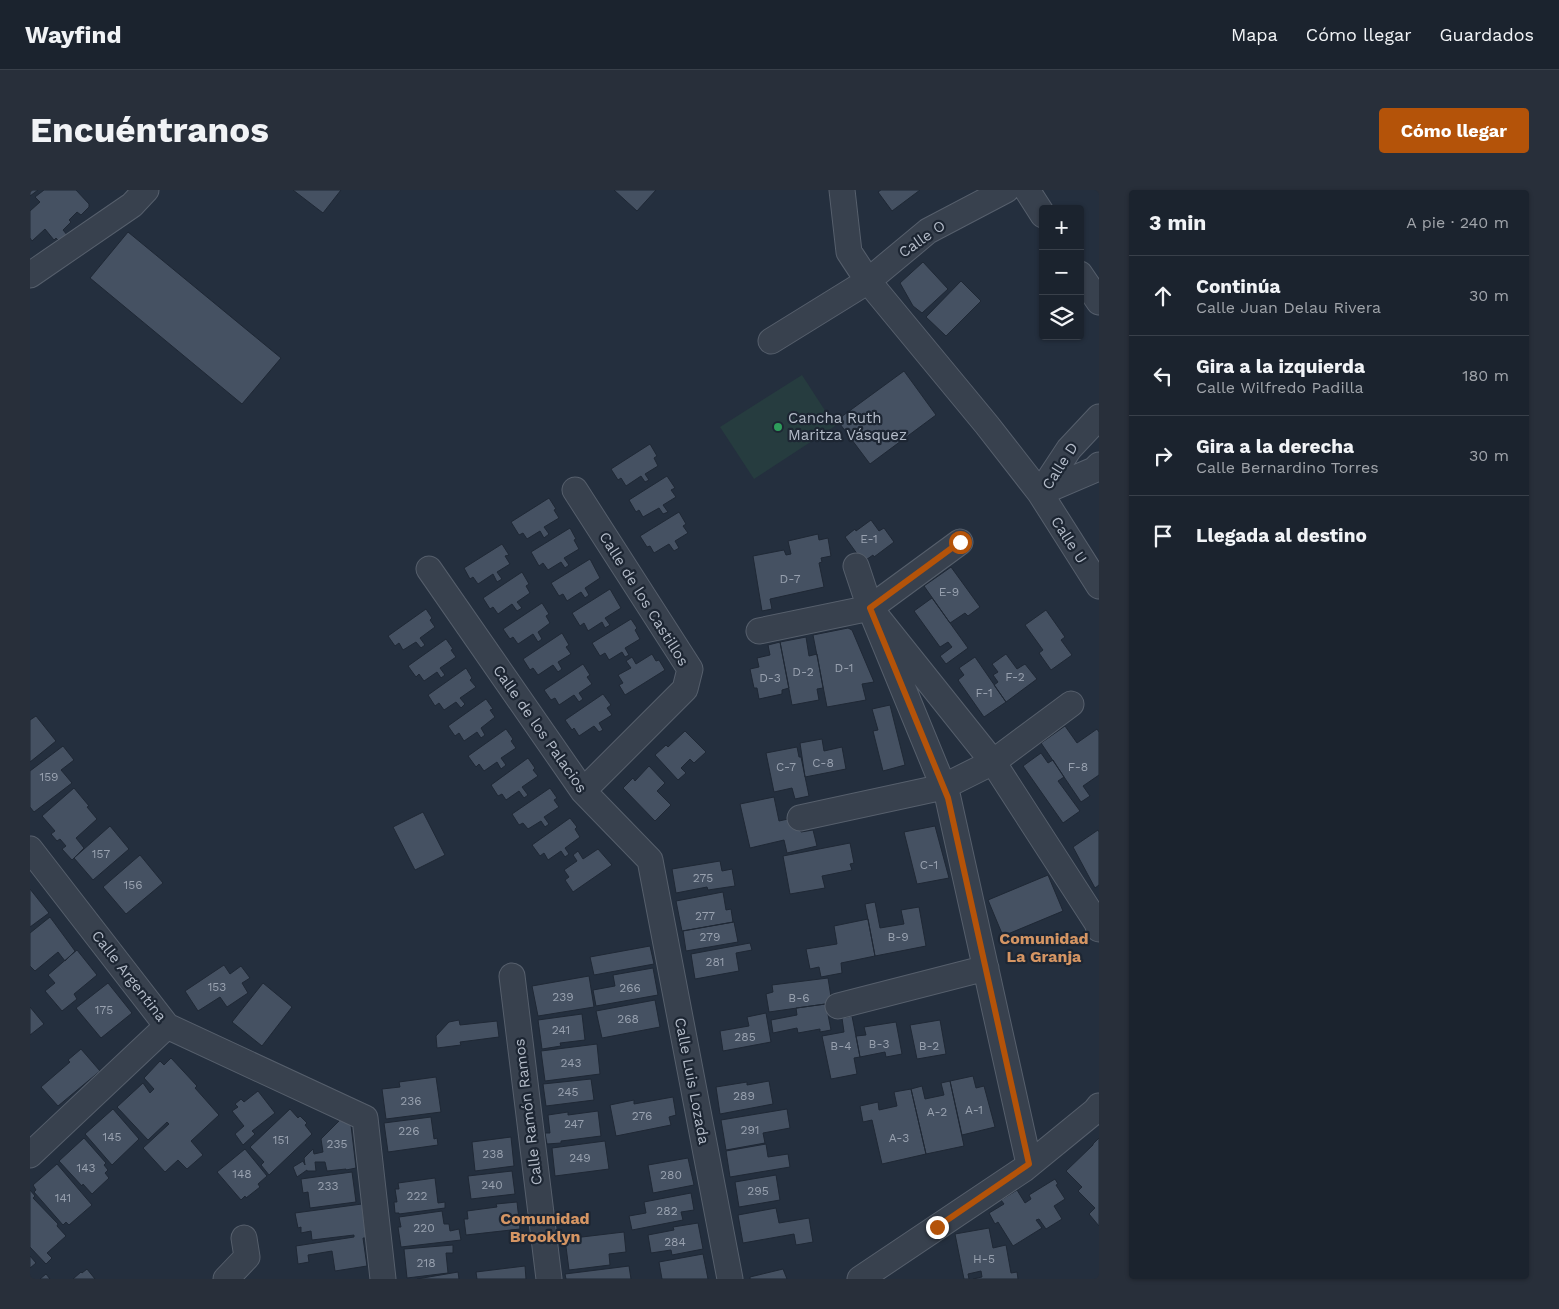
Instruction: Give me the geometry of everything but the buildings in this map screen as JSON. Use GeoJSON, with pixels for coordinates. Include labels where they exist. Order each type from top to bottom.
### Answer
{"type":"FeatureCollection","features":[{"type":"Feature","properties":{"kind":"street","name":"Calle O"},"geometry":{"type":"LineString","coordinates":[[771,341],[868,280],[928,231],[1006,190]]}},
{"type":"Feature","properties":{"kind":"street"},"geometry":{"type":"LineString","coordinates":[[1027,190],[1039,208]]}},
{"type":"Feature","properties":{"kind":"street"},"geometry":{"type":"LineString","coordinates":[[30,275],[132,195]]}},
{"type":"Feature","properties":{"kind":"street","name":"Calle U"},"geometry":{"type":"LineString","coordinates":[[843,202],[849,252],[868,280],[987,424],[1040,493],[1099,586]]}},
{"type":"Feature","properties":{"kind":"street"},"geometry":{"type":"LineString","coordinates":[[1084,280],[1098,299]]}},
{"type":"Feature","properties":{"kind":"street","name":"Calle D"},"geometry":{"type":"LineString","coordinates":[[1040,493],[1069,448],[1099,417]]}},
{"type":"Feature","properties":{"kind":"street","name":"Calle D"},"geometry":{"type":"LineString","coordinates":[[1040,493],[1094,470],[1099,465]]}},
{"type":"Feature","properties":{"kind":"street","name":"Calle de los Castillos"},"geometry":{"type":"LineString","coordinates":[[575,490],[690,669],[685,689],[583,791]]}},
{"type":"Feature","properties":{"kind":"street"},"geometry":{"type":"LineString","coordinates":[[759,631],[870,608],[960,542]]}},
{"type":"Feature","properties":{"kind":"street"},"geometry":{"type":"LineString","coordinates":[[856,566],[870,608],[948,798],[1029,1164]]}},
{"type":"Feature","properties":{"kind":"street","name":"Calle de los Palacios"},"geometry":{"type":"LineString","coordinates":[[429,569],[583,791],[650,860],[654,883]]}},
{"type":"Feature","properties":{"kind":"street"},"geometry":{"type":"LineString","coordinates":[[870,608],[993,762],[1098,925]]}},
{"type":"Feature","properties":{"kind":"street"},"geometry":{"type":"LineString","coordinates":[[800,818],[943,787],[993,762],[1071,704]]}},
{"type":"Feature","properties":{"kind":"street","name":"Calle Argentina"},"geometry":{"type":"LineString","coordinates":[[30,849],[168,1026],[365,1118],[383,1279]]}},
{"type":"Feature","properties":{"kind":"street","name":"Calle Luis Lozada"},"geometry":{"type":"LineString","coordinates":[[654,883],[730,1279]]}},
{"type":"Feature","properties":{"kind":"street"},"geometry":{"type":"LineString","coordinates":[[838,1006],[986,968]]}},
{"type":"Feature","properties":{"kind":"street","name":"Calle Ramón Ramos"},"geometry":{"type":"LineString","coordinates":[[512,976],[549,1279]]}},
{"type":"Feature","properties":{"kind":"street"},"geometry":{"type":"LineString","coordinates":[[34,1141],[168,1026]]}},
{"type":"Feature","properties":{"kind":"street"},"geometry":{"type":"LineString","coordinates":[[860,1279],[1029,1164],[1095,1112],[1099,1106]]}},
{"type":"Feature","properties":{"kind":"street"},"geometry":{"type":"LineString","coordinates":[[226,1279],[247,1257],[244,1238]]}},
{"type":"Feature","properties":{"kind":"green space","name":"Cancha Ruth Maritza Vásquez"},"geometry":{"type":"Polygon","coordinates":[[[802,375],[835,426],[754,479],[720,427],[802,375]]]}},
{"type":"Feature","properties":{"kind":"place","name":"Cancha Ruth Maritza Vásquez"},"geometry":{"type":"Point","coordinates":[778,427]}},
{"type":"Feature","properties":{"kind":"district","name":"Comunidad La Granja"},"geometry":{"type":"Point","coordinates":[1044,947]}},
{"type":"Feature","properties":{"kind":"district","name":"Comunidad Brooklyn"},"geometry":{"type":"Point","coordinates":[545,1227]}},
{"type":"Feature","properties":{"kind":"route"},"geometry":{"type":"LineString","coordinates":[[937,1227],[1029,1164],[948,798],[870,608],[960,542]]}}]}
